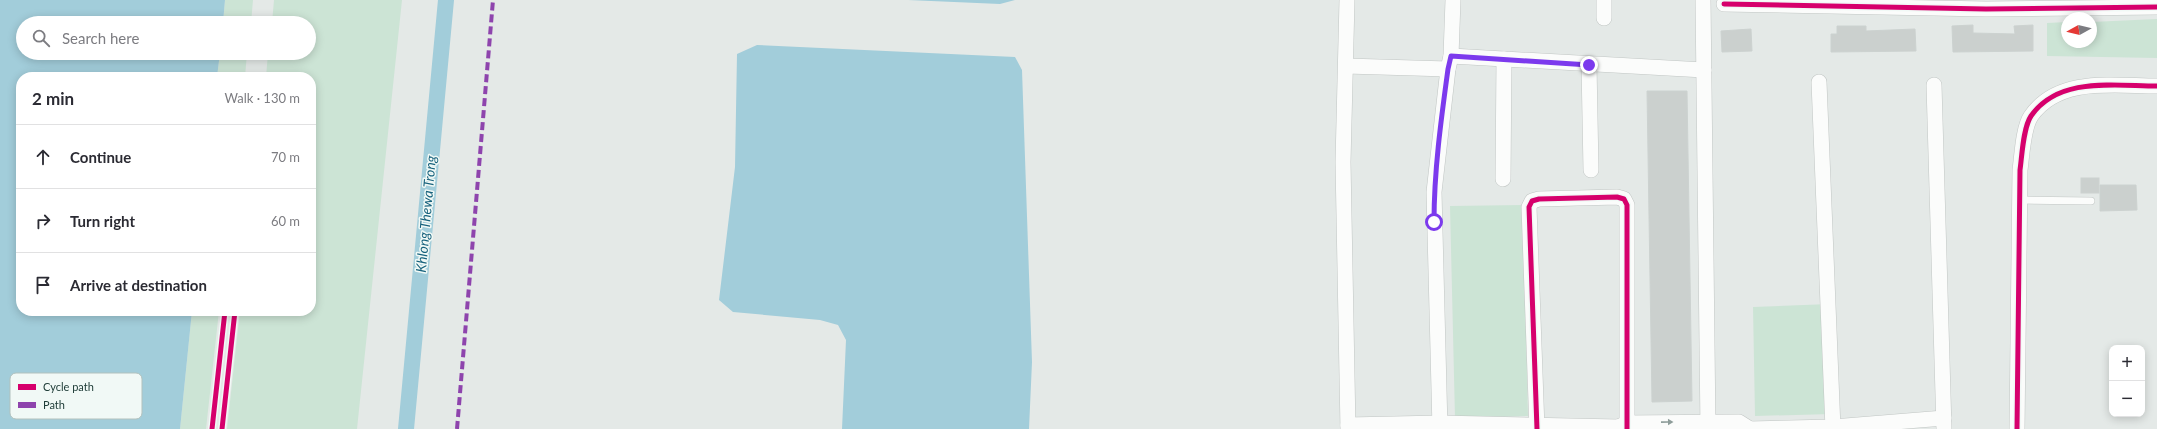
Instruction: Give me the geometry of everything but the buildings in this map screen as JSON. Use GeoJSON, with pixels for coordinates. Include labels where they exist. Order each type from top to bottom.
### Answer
{"type":"FeatureCollection","features":[{"type":"Feature","properties":{"kind":"street"},"geometry":{"type":"LineString","coordinates":[[1347,0],[1343,162],[1348,427],[1623,427],[1708,425],[1739,422],[1750,429],[1944,424],[1934,85]]}},
{"type":"Feature","properties":{"kind":"street"},"geometry":{"type":"LineString","coordinates":[[1440,426],[1434,192],[1450,63],[1454,0]]}},
{"type":"Feature","properties":{"kind":"street"},"geometry":{"type":"LineString","coordinates":[[1604,0],[1604,18]]}},
{"type":"Feature","properties":{"kind":"street"},"geometry":{"type":"LineString","coordinates":[[1703,0],[1708,425]]}},
{"type":"Feature","properties":{"kind":"street"},"geometry":{"type":"LineString","coordinates":[[1724,4],[2155,5]]}},
{"type":"Feature","properties":{"kind":"street"},"geometry":{"type":"LineString","coordinates":[[1346,66],[1504,60],[1704,70]]}},
{"type":"Feature","properties":{"kind":"street"},"geometry":{"type":"LineString","coordinates":[[1503,179],[1504,60]]}},
{"type":"Feature","properties":{"kind":"street"},"geometry":{"type":"LineString","coordinates":[[1589,65],[1591,170]]}},
{"type":"Feature","properties":{"kind":"street"},"geometry":{"type":"LineString","coordinates":[[1819,82],[1833,428]]}},
{"type":"Feature","properties":{"kind":"street"},"geometry":{"type":"LineString","coordinates":[[2017,429],[2020,170],[2025,137],[2030,117],[2041,106],[2062,92],[2087,85],[2157,86]]}},
{"type":"Feature","properties":{"kind":"street"},"geometry":{"type":"LineString","coordinates":[[1537,428],[1529,207],[1532,201],[1539,199],[1618,197],[1624,199],[1627,205],[1623,427]]}},
{"type":"Feature","properties":{"kind":"lane"},"geometry":{"type":"LineString","coordinates":[[2019,200],[2091,201]]}},
{"type":"Feature","properties":{"kind":"green space"},"geometry":{"type":"Polygon","coordinates":[[[225,0],[253,0],[252,16],[224,16],[225,0]]]}},
{"type":"Feature","properties":{"kind":"green space"},"geometry":{"type":"Polygon","coordinates":[[[274,0],[402,0],[357,429],[227,429],[239,316],[316,316],[316,72],[266,72],[267,60],[316,60],[316,16],[273,16],[274,0]]]}},
{"type":"Feature","properties":{"kind":"green space"},"geometry":{"type":"Polygon","coordinates":[[[2157,19],[2157,58],[2047,56],[2047,23],[2061,22],[2061,48],[2097,48],[2097,22],[2157,19]]]}},
{"type":"Feature","properties":{"kind":"green space"},"geometry":{"type":"Polygon","coordinates":[[[219,60],[246,60],[245,72],[218,72],[219,60]]]}},
{"type":"Feature","properties":{"kind":"green space"},"geometry":{"type":"Polygon","coordinates":[[[1523,205],[1528,416],[1455,418],[1450,206],[1523,205]]]}},
{"type":"Feature","properties":{"kind":"green space"},"geometry":{"type":"Polygon","coordinates":[[[1830,304],[1832,414],[1755,416],[1753,307],[1830,304]]]}},
{"type":"Feature","properties":{"kind":"green space"},"geometry":{"type":"Polygon","coordinates":[[[191,316],[218,316],[206,429],[180,429],[191,316]]]}},
{"type":"Feature","properties":{"kind":"water"},"geometry":{"type":"Polygon","coordinates":[[[0,0],[225,0],[224,16],[16,16],[16,60],[219,60],[218,72],[16,72],[16,316],[191,316],[180,429],[0,429],[0,0]]]}},
{"type":"Feature","properties":{"kind":"water"},"geometry":{"type":"Polygon","coordinates":[[[908,0],[1015,0],[1000,4],[908,0]]]}},
{"type":"Feature","properties":{"kind":"water"},"geometry":{"type":"Polygon","coordinates":[[[757,45],[1015,57],[1022,70],[1032,362],[1029,429],[842,429],[846,340],[838,325],[820,320],[733,312],[719,300],[735,167],[737,54],[757,45]]]}},
{"type":"Feature","properties":{"kind":"waterway","name":"Khlong Thewa Trong"},"geometry":{"type":"LineString","coordinates":[[406,429],[446,0]]}},
{"type":"Feature","properties":{"kind":"marked path"},"geometry":{"type":"LineString","coordinates":[[457,429],[493,0]]}},
{"type":"Feature","properties":{"kind":"cycle path"},"geometry":{"type":"LineString","coordinates":[[1724,4],[1986,9],[2157,7]]}},
{"type":"Feature","properties":{"kind":"cycle path"},"geometry":{"type":"LineString","coordinates":[[2017,429],[2020,170],[2022,150],[2028,121],[2043,103],[2057,94],[2072,89],[2106,85],[2157,86]]}},
{"type":"Feature","properties":{"kind":"cycle path"},"geometry":{"type":"LineString","coordinates":[[1537,429],[1529,207],[1532,201],[1539,199],[1617,197],[1624,199],[1627,205],[1627,429]]}},
{"type":"Feature","properties":{"kind":"cycle path"},"geometry":{"type":"LineString","coordinates":[[212,429],[224,316]]}},
{"type":"Feature","properties":{"kind":"cycle path"},"geometry":{"type":"LineString","coordinates":[[222,429],[234,316]]}},
{"type":"Feature","properties":{"kind":"route"},"geometry":{"type":"LineString","coordinates":[[1434,222],[1434,192],[1437,157],[1451,56],[1589,65]]}}]}
